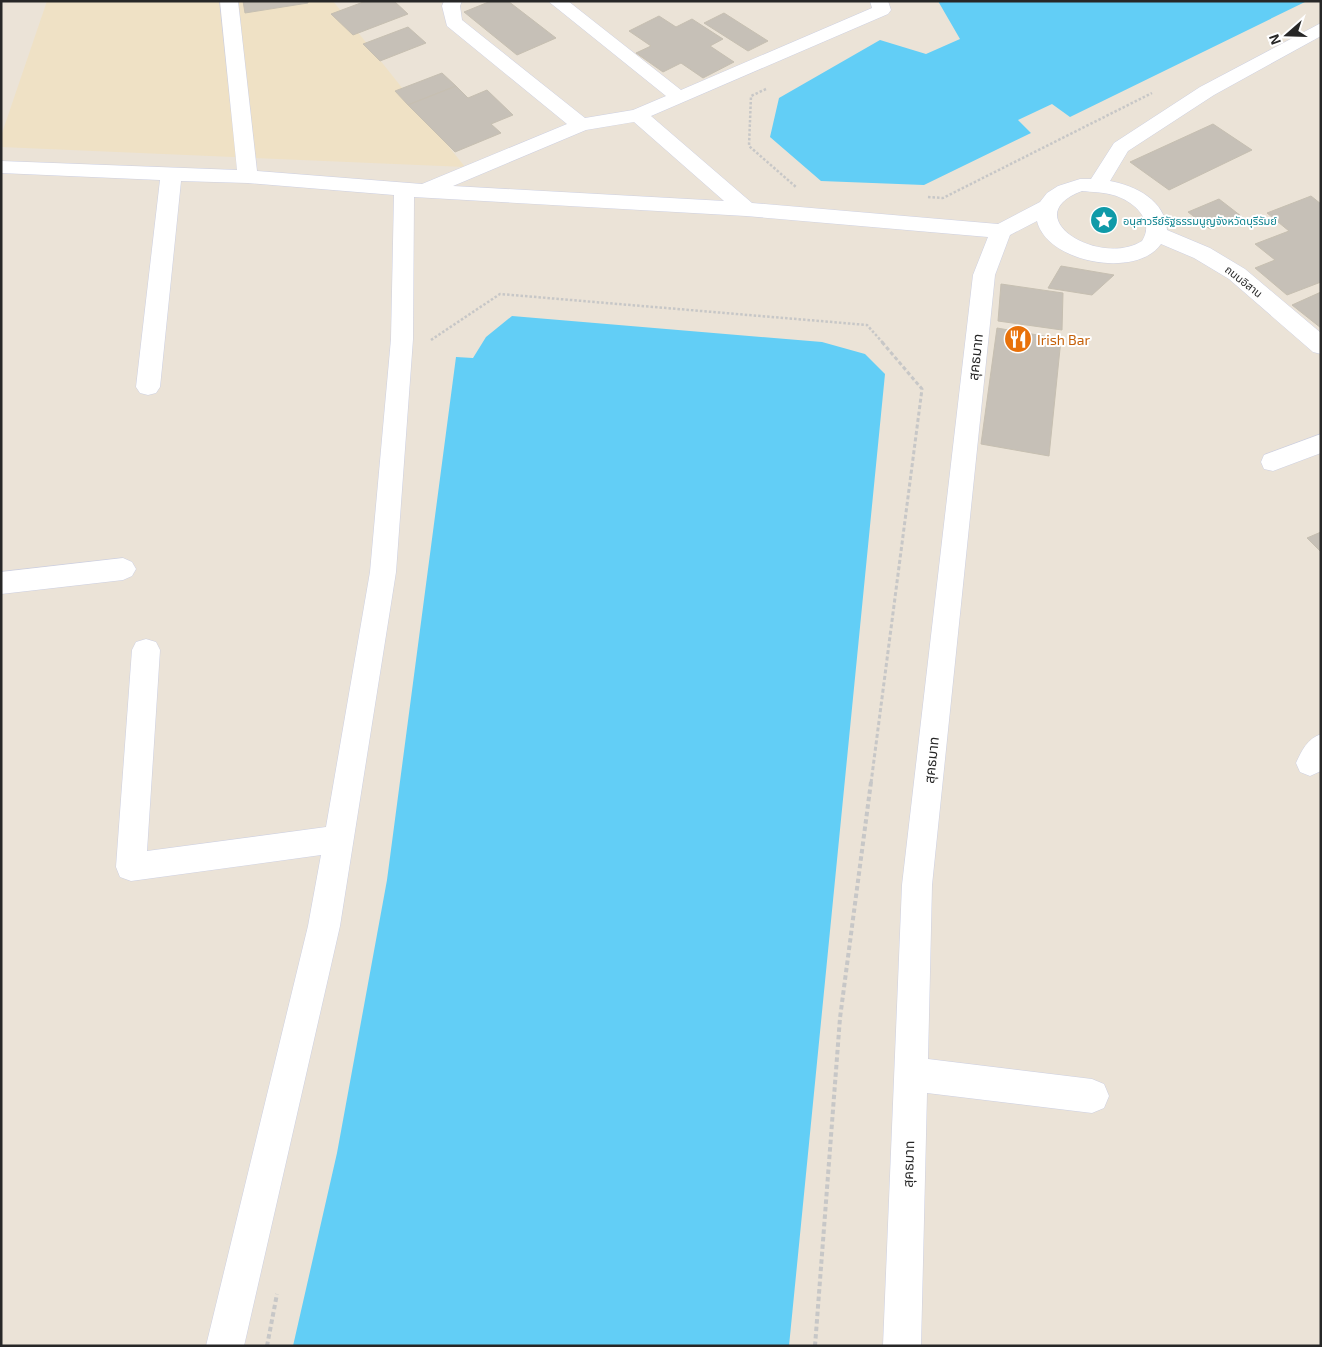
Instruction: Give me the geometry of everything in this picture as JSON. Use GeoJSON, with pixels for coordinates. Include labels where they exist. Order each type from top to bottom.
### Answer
{"type":"FeatureCollection","features":[{"type":"Feature","properties":{"kind":"street"},"geometry":{"type":"LineString","coordinates":[[229,1],[248,177]]}},
{"type":"Feature","properties":{"kind":"street"},"geometry":{"type":"LineString","coordinates":[[453,1],[451,6],[453,22],[581,126]]}},
{"type":"Feature","properties":{"kind":"street"},"geometry":{"type":"LineString","coordinates":[[557,1],[680,98]]}},
{"type":"Feature","properties":{"kind":"street"},"geometry":{"type":"LineString","coordinates":[[414,189],[581,126],[638,115],[882,10],[879,1]]}},
{"type":"Feature","properties":{"kind":"street"},"geometry":{"type":"LineString","coordinates":[[1098,185],[1121,147],[1207,91],[1316,36]]}},
{"type":"Feature","properties":{"kind":"street"},"geometry":{"type":"LineString","coordinates":[[638,115],[746,209]]}},
{"type":"Feature","properties":{"kind":"street"},"geometry":{"type":"LineString","coordinates":[[1,168],[248,177],[746,209],[1001,231],[1046,207],[1053,196],[1064,189],[1080,185],[1098,185],[1116,188],[1133,195],[1147,205],[1155,217],[1158,228],[1154,240],[1145,248],[1131,254],[1114,256],[1096,255],[1062,241],[1051,230],[1046,218],[1046,207]]}},
{"type":"Feature","properties":{"kind":"street"},"geometry":{"type":"LineString","coordinates":[[148,387],[171,175]]}},
{"type":"Feature","properties":{"kind":"street"},"geometry":{"type":"LineString","coordinates":[[226,1346],[324,926],[383,572],[414,189]]}},
{"type":"Feature","properties":{"kind":"street","name":"สุคธมาท"},"geometry":{"type":"LineString","coordinates":[[902,1346],[918,875],[984,275],[1001,231]]}},
{"type":"Feature","properties":{"kind":"street","name":"ถนนอิสาน"},"geometry":{"type":"LineString","coordinates":[[1156,234],[1202,253],[1237,274],[1321,346]]}},
{"type":"Feature","properties":{"kind":"street"},"geometry":{"type":"LineString","coordinates":[[1273,462],[1321,443]]}},
{"type":"Feature","properties":{"kind":"street"},"geometry":{"type":"LineString","coordinates":[[1,583],[123,569]]}},
{"type":"Feature","properties":{"kind":"street"},"geometry":{"type":"LineString","coordinates":[[146,650],[131,867],[338,839]]}},
{"type":"Feature","properties":{"kind":"street"},"geometry":{"type":"LineString","coordinates":[[911,1074],[1092,1096]]}},
{"type":"Feature","properties":{"kind":"path"},"geometry":{"type":"LineString","coordinates":[[768,88],[751,96],[749,146],[800,191]]}},
{"type":"Feature","properties":{"kind":"path"},"geometry":{"type":"LineString","coordinates":[[924,197],[942,198],[1154,93]]}},
{"type":"Feature","properties":{"kind":"path"},"geometry":{"type":"LineString","coordinates":[[500,294],[868,325],[922,389],[840,1018],[815,1346]]}},
{"type":"Feature","properties":{"kind":"shaded area"},"geometry":{"type":"Polygon","coordinates":[[[47,1],[333,1],[465,167],[1,147],[1,136],[47,1]]]}},
{"type":"Feature","properties":{"kind":"water"},"geometry":{"type":"Polygon","coordinates":[[[938,1],[1307,1],[1070,117],[1052,104],[1018,120],[1031,133],[924,185],[821,181],[770,137],[779,98],[880,40],[926,54],[960,39],[938,1]]]}},
{"type":"Feature","properties":{"kind":"water"},"geometry":{"type":"Polygon","coordinates":[[[512,316],[822,342],[865,354],[885,374],[789,1346],[293,1346],[337,1153],[387,880],[456,357],[473,358],[486,337],[512,316]]]}},
{"type":"Feature","properties":{"kind":"building"},"geometry":{"type":"Polygon","coordinates":[[[243,1],[308,1],[308,3],[245,13],[243,1]]]}},
{"type":"Feature","properties":{"kind":"building"},"geometry":{"type":"Polygon","coordinates":[[[366,1],[394,1],[408,14],[353,35],[331,14],[366,1]]]}},
{"type":"Feature","properties":{"kind":"building"},"geometry":{"type":"Polygon","coordinates":[[[491,1],[508,1],[556,38],[517,55],[464,12],[491,1]]]}},
{"type":"Feature","properties":{"kind":"building"},"geometry":{"type":"Polygon","coordinates":[[[724,13],[768,41],[748,51],[704,23],[724,13]]]}},
{"type":"Feature","properties":{"kind":"building"},"geometry":{"type":"Polygon","coordinates":[[[659,16],[676,27],[692,19],[723,39],[710,46],[734,62],[703,78],[681,63],[663,72],[636,53],[651,46],[629,31],[659,16]]]}},
{"type":"Feature","properties":{"kind":"building"},"geometry":{"type":"Polygon","coordinates":[[[408,27],[426,43],[380,61],[363,44],[408,27]]]}},
{"type":"Feature","properties":{"kind":"building"},"geometry":{"type":"Polygon","coordinates":[[[442,73],[456,86],[408,105],[395,91],[442,73]]]}},
{"type":"Feature","properties":{"kind":"building"},"geometry":{"type":"Polygon","coordinates":[[[456,86],[468,98],[487,90],[513,115],[491,124],[501,133],[455,152],[408,105],[456,86]]]}},
{"type":"Feature","properties":{"kind":"building"},"geometry":{"type":"Polygon","coordinates":[[[1213,124],[1252,150],[1169,190],[1130,162],[1213,124]]]}},
{"type":"Feature","properties":{"kind":"building"},"geometry":{"type":"Polygon","coordinates":[[[1311,196],[1321,204],[1321,282],[1287,295],[1255,268],[1275,260],[1255,244],[1289,231],[1267,213],[1311,196]]]}},
{"type":"Feature","properties":{"kind":"building"},"geometry":{"type":"Polygon","coordinates":[[[1219,199],[1241,216],[1210,229],[1188,212],[1219,199]]]}},
{"type":"Feature","properties":{"kind":"building"},"geometry":{"type":"Polygon","coordinates":[[[1061,266],[1114,275],[1092,295],[1048,288],[1061,266]]]}},
{"type":"Feature","properties":{"kind":"building"},"geometry":{"type":"Polygon","coordinates":[[[1001,284],[1063,293],[1062,330],[998,321],[1001,284]]]}},
{"type":"Feature","properties":{"kind":"building"},"geometry":{"type":"Polygon","coordinates":[[[1321,292],[1321,328],[1292,305],[1321,292]]]}},
{"type":"Feature","properties":{"kind":"building"},"geometry":{"type":"Polygon","coordinates":[[[997,328],[1061,339],[1049,456],[981,444],[997,328]]]}},
{"type":"Feature","properties":{"kind":"building"},"geometry":{"type":"Polygon","coordinates":[[[1321,532],[1321,552],[1307,538],[1321,532]]]}},
{"type":"Feature","properties":{"kind":"place","name":"อนุสาวรีย์รัฐธรรมนูญจังหวัดบุรีรัมย์"},"geometry":{"type":"Point","coordinates":[1104,220]}},
{"type":"Feature","properties":{"kind":"place","name":"Irish Bar"},"geometry":{"type":"Point","coordinates":[1018,339]}}]}
